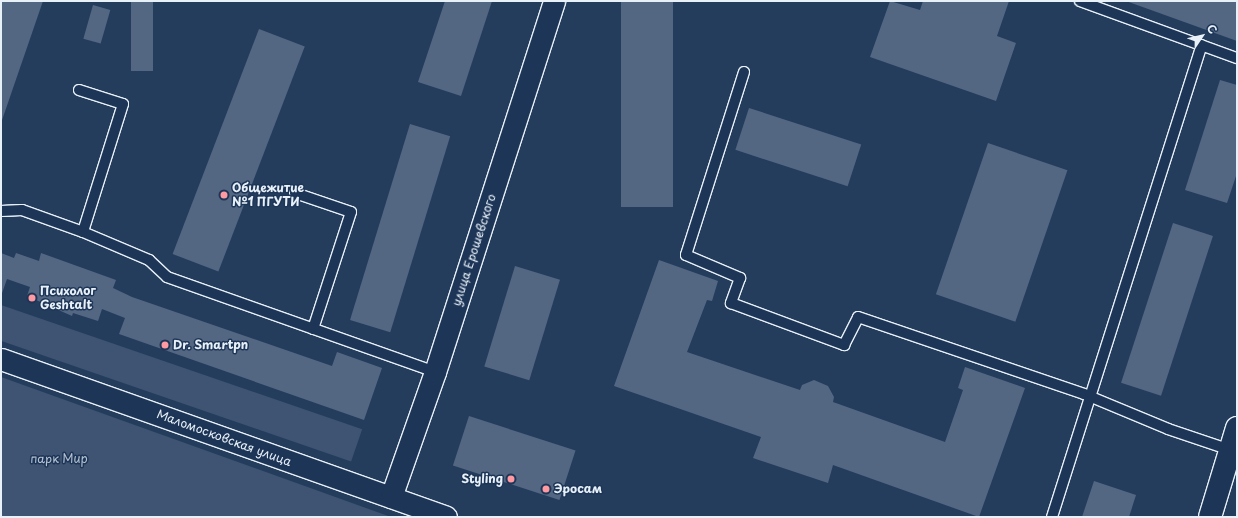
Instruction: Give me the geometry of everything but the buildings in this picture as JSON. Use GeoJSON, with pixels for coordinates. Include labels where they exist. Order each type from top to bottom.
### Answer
{"type":"FeatureCollection","features":[{"type":"Feature","properties":{"kind":"main road"},"geometry":{"type":"LineString","coordinates":[[1210,517],[1237,428]]}},
{"type":"Feature","properties":{"kind":"street","name":"улица Ерошевского"},"geometry":{"type":"LineString","coordinates":[[391,497],[435,372],[554,1]]}},
{"type":"Feature","properties":{"kind":"street","name":"Маломосковская улица"},"geometry":{"type":"LineString","coordinates":[[1,359],[446,517]]}},
{"type":"Feature","properties":{"kind":"lane"},"geometry":{"type":"LineString","coordinates":[[1080,1],[1237,58]]}},
{"type":"Feature","properties":{"kind":"lane"},"geometry":{"type":"LineString","coordinates":[[1052,517],[1089,396],[1202,45]]}},
{"type":"Feature","properties":{"kind":"lane"},"geometry":{"type":"LineString","coordinates":[[744,72],[686,254],[740,278],[731,303],[844,345],[858,317],[1089,396],[1168,429],[1230,450]]}},
{"type":"Feature","properties":{"kind":"lane"},"geometry":{"type":"LineString","coordinates":[[79,90],[123,104],[83,232]]}},
{"type":"Feature","properties":{"kind":"lane"},"geometry":{"type":"LineString","coordinates":[[295,193],[351,212],[313,329]]}},
{"type":"Feature","properties":{"kind":"lane"},"geometry":{"type":"LineString","coordinates":[[1,211],[22,210],[83,232],[149,260],[167,277],[435,372]]}},
{"type":"Feature","properties":{"kind":"green space"},"geometry":{"type":"Polygon","coordinates":[[[1,305],[362,429],[351,462],[1,341],[1,305]]]}},
{"type":"Feature","properties":{"kind":"green space","name":"парк Мир"},"geometry":{"type":"Polygon","coordinates":[[[1,377],[391,517],[1,517],[1,377]]]}},
{"type":"Feature","properties":{"kind":"place","name":"Общежитие №1 ПГУТИ"},"geometry":{"type":"Point","coordinates":[224,195]}},
{"type":"Feature","properties":{"kind":"place","name":"Психолог Geshtalt"},"geometry":{"type":"Point","coordinates":[32,298]}},
{"type":"Feature","properties":{"kind":"place","name":"Dr. Smartpn"},"geometry":{"type":"Point","coordinates":[165,345]}},
{"type":"Feature","properties":{"kind":"place","name":"Styling"},"geometry":{"type":"Point","coordinates":[511,479]}},
{"type":"Feature","properties":{"kind":"place","name":"Эросам"},"geometry":{"type":"Point","coordinates":[546,489]}}]}
